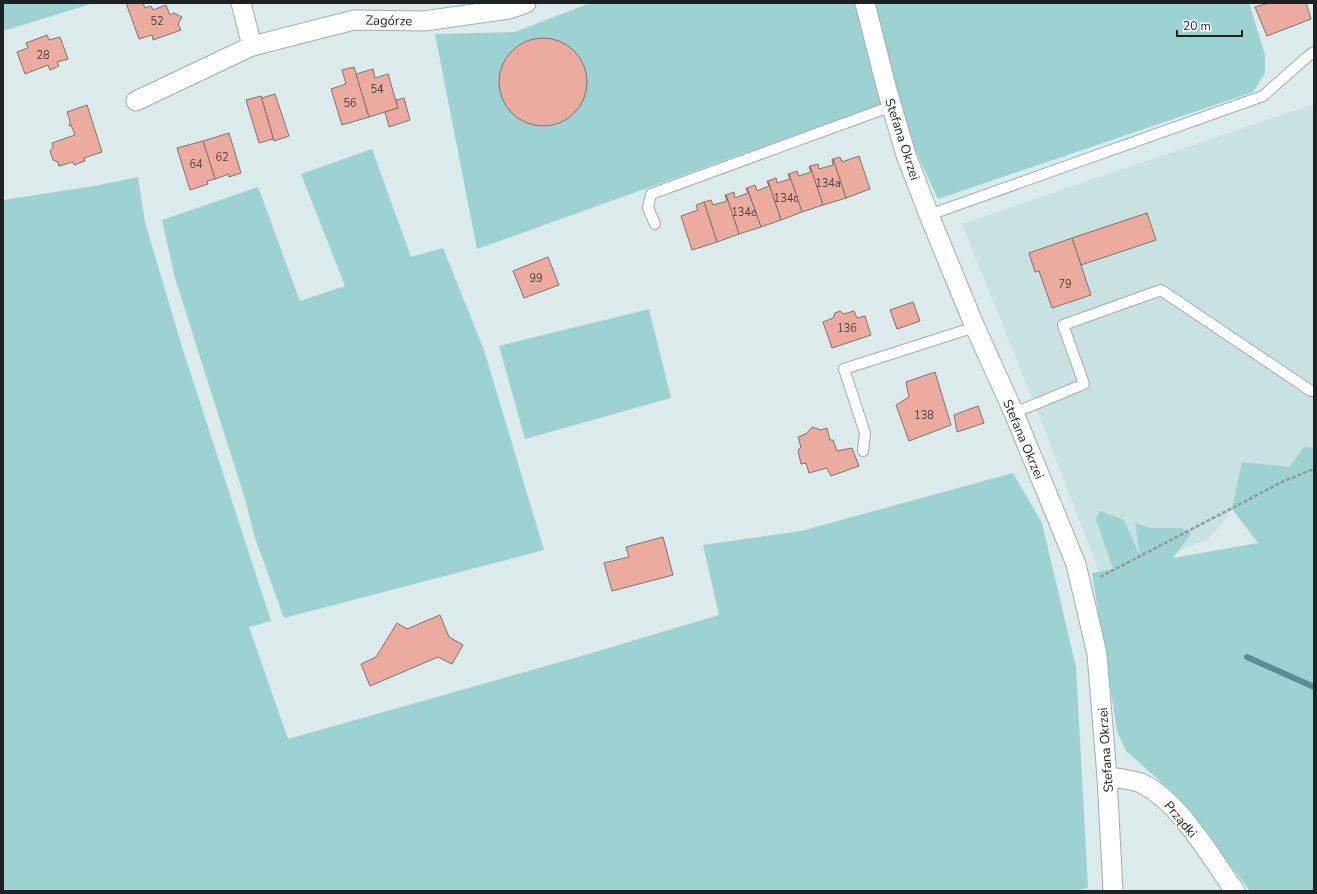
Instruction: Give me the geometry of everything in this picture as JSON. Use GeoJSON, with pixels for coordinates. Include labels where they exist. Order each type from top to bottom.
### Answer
{"type":"FeatureCollection","features":[{"type":"Feature","properties":{"kind":"street"},"geometry":{"type":"LineString","coordinates":[[241,3],[252,46]]}},
{"type":"Feature","properties":{"kind":"street","name":"Zagórze"},"geometry":{"type":"LineString","coordinates":[[136,101],[252,46],[354,20],[424,21],[509,9],[526,3]]}},
{"type":"Feature","properties":{"kind":"street","name":"Stefana Okrzei"},"geometry":{"type":"LineString","coordinates":[[865,3],[906,155],[975,327],[1014,413],[1076,564],[1097,654],[1107,776],[1113,891]]}},
{"type":"Feature","properties":{"kind":"street","name":"Prządki"},"geometry":{"type":"LineString","coordinates":[[1107,776],[1142,783],[1165,799],[1184,818],[1234,891]]}},
{"type":"Feature","properties":{"kind":"lane"},"geometry":{"type":"LineString","coordinates":[[929,215],[1263,96],[1314,52]]}},
{"type":"Feature","properties":{"kind":"lane"},"geometry":{"type":"LineString","coordinates":[[655,224],[648,208],[651,194],[892,106]]}},
{"type":"Feature","properties":{"kind":"lane"},"geometry":{"type":"LineString","coordinates":[[1014,413],[1084,384],[1062,325],[1161,290],[1311,391]]}},
{"type":"Feature","properties":{"kind":"lane"},"geometry":{"type":"LineString","coordinates":[[863,451],[865,433],[844,369],[975,327]]}},
{"type":"Feature","properties":{"kind":"path"},"geometry":{"type":"LineString","coordinates":[[1082,586],[1284,481],[1314,468]]}},
{"type":"Feature","properties":{"kind":"shaded area"},"geometry":{"type":"Polygon","coordinates":[[[3,3],[94,3],[3,31],[3,3]]]}},
{"type":"Feature","properties":{"kind":"shaded area"},"geometry":{"type":"Polygon","coordinates":[[[590,3],[858,3],[884,103],[477,249],[435,34],[515,32],[590,3]]]}},
{"type":"Feature","properties":{"kind":"shaded area"},"geometry":{"type":"Polygon","coordinates":[[[865,3],[1249,3],[1265,55],[1265,73],[1253,92],[938,199],[887,90],[865,3]]]}},
{"type":"Feature","properties":{"kind":"shaded area"},"geometry":{"type":"Polygon","coordinates":[[[1314,104],[1314,468],[1239,497],[1222,524],[1208,539],[1103,582],[1035,405],[962,224],[1314,104]]]}},
{"type":"Feature","properties":{"kind":"shaded area"},"geometry":{"type":"Polygon","coordinates":[[[372,149],[411,257],[443,248],[484,350],[544,550],[284,618],[254,535],[245,499],[175,278],[162,220],[258,187],[300,301],[345,286],[301,174],[372,149]]]}},
{"type":"Feature","properties":{"kind":"shaded area"},"geometry":{"type":"Polygon","coordinates":[[[138,177],[145,222],[182,347],[271,621],[249,627],[288,739],[585,655],[719,615],[703,545],[801,531],[1013,473],[1042,523],[1076,667],[1088,888],[1075,891],[3,891],[3,200],[94,186],[138,177]]]}},
{"type":"Feature","properties":{"kind":"shaded area"},"geometry":{"type":"Polygon","coordinates":[[[649,309],[671,398],[525,439],[499,346],[649,309]]]}},
{"type":"Feature","properties":{"kind":"shaded area"},"geometry":{"type":"Polygon","coordinates":[[[1304,447],[1314,448],[1314,891],[1250,891],[1179,798],[1126,751],[1117,731],[1092,573],[1113,569],[1096,519],[1100,511],[1124,520],[1140,556],[1135,523],[1151,528],[1182,528],[1191,534],[1173,558],[1258,543],[1232,509],[1242,462],[1289,467],[1304,447]]]}},
{"type":"Feature","properties":{"kind":"building"},"geometry":{"type":"Polygon","coordinates":[[[126,3],[143,3],[145,8],[151,6],[153,10],[166,5],[170,15],[174,13],[182,17],[178,24],[181,30],[153,40],[152,35],[139,39],[126,3]]]}},
{"type":"Feature","properties":{"kind":"building"},"geometry":{"type":"Polygon","coordinates":[[[1269,3],[1306,3],[1311,19],[1267,36],[1255,7],[1269,3]]]}},
{"type":"Feature","properties":{"kind":"building"},"geometry":{"type":"Polygon","coordinates":[[[47,35],[49,40],[60,37],[68,59],[57,62],[59,66],[50,70],[48,65],[25,74],[17,52],[28,48],[26,43],[47,35]]]}},
{"type":"Feature","properties":{"kind":"building"},"geometry":{"type":"Polygon","coordinates":[[[543,38],[560,42],[574,51],[583,65],[587,82],[583,99],[574,113],[560,122],[543,126],[526,122],[512,113],[503,99],[499,82],[503,65],[512,51],[526,42],[543,38]]]}},
{"type":"Feature","properties":{"kind":"building"},"geometry":{"type":"Polygon","coordinates":[[[354,67],[369,117],[342,125],[331,89],[346,84],[342,70],[354,67]]]}},
{"type":"Feature","properties":{"kind":"building"},"geometry":{"type":"Polygon","coordinates":[[[373,69],[375,78],[388,74],[398,108],[369,117],[356,74],[373,69]]]}},
{"type":"Feature","properties":{"kind":"building"},"geometry":{"type":"Polygon","coordinates":[[[275,94],[289,136],[274,141],[261,96],[262,98],[275,94]]]}},
{"type":"Feature","properties":{"kind":"building"},"geometry":{"type":"Polygon","coordinates":[[[261,96],[274,141],[273,139],[259,143],[246,100],[261,96]]]}},
{"type":"Feature","properties":{"kind":"building"},"geometry":{"type":"Polygon","coordinates":[[[404,98],[410,120],[389,127],[385,112],[398,108],[396,100],[404,98]]]}},
{"type":"Feature","properties":{"kind":"building"},"geometry":{"type":"Polygon","coordinates":[[[87,105],[102,152],[84,158],[85,161],[74,165],[73,162],[59,166],[58,162],[53,160],[50,151],[53,147],[52,143],[75,135],[71,125],[69,126],[70,121],[67,112],[87,105]]]}},
{"type":"Feature","properties":{"kind":"building"},"geometry":{"type":"Polygon","coordinates":[[[229,133],[241,173],[229,177],[229,174],[215,179],[203,141],[229,133]]]}},
{"type":"Feature","properties":{"kind":"building"},"geometry":{"type":"Polygon","coordinates":[[[203,141],[215,179],[207,181],[208,184],[190,190],[177,148],[203,141]]]}},
{"type":"Feature","properties":{"kind":"building"},"geometry":{"type":"Polygon","coordinates":[[[859,156],[870,189],[846,198],[833,159],[840,157],[842,162],[859,156]]]}},
{"type":"Feature","properties":{"kind":"building"},"geometry":{"type":"Polygon","coordinates":[[[832,159],[846,198],[823,205],[810,166],[818,164],[819,169],[833,165],[832,159]]]}},
{"type":"Feature","properties":{"kind":"building"},"geometry":{"type":"Polygon","coordinates":[[[810,166],[823,205],[802,212],[789,174],[797,171],[799,176],[811,172],[810,166]]]}},
{"type":"Feature","properties":{"kind":"building"},"geometry":{"type":"Polygon","coordinates":[[[789,174],[802,212],[781,220],[768,181],[776,178],[777,183],[790,179],[789,174]]]}},
{"type":"Feature","properties":{"kind":"building"},"geometry":{"type":"Polygon","coordinates":[[[768,181],[781,220],[761,227],[747,188],[755,185],[757,191],[769,186],[768,181]]]}},
{"type":"Feature","properties":{"kind":"building"},"geometry":{"type":"Polygon","coordinates":[[[747,188],[761,227],[739,234],[726,195],[734,192],[735,198],[748,193],[747,188]]]}},
{"type":"Feature","properties":{"kind":"building"},"geometry":{"type":"Polygon","coordinates":[[[725,195],[739,234],[717,242],[704,202],[711,200],[713,205],[727,201],[725,195]]]}},
{"type":"Feature","properties":{"kind":"building"},"geometry":{"type":"Polygon","coordinates":[[[704,202],[717,242],[692,250],[681,216],[698,210],[696,205],[704,202]]]}},
{"type":"Feature","properties":{"kind":"building"},"geometry":{"type":"Polygon","coordinates":[[[1147,213],[1156,240],[1081,265],[1072,238],[1147,213]]]}},
{"type":"Feature","properties":{"kind":"building"},"geometry":{"type":"Polygon","coordinates":[[[1072,238],[1091,295],[1052,308],[1039,271],[1035,272],[1029,253],[1072,238]]]}},
{"type":"Feature","properties":{"kind":"building"},"geometry":{"type":"Polygon","coordinates":[[[548,257],[559,285],[524,298],[513,271],[548,257]]]}},
{"type":"Feature","properties":{"kind":"building"},"geometry":{"type":"Polygon","coordinates":[[[913,302],[920,321],[897,329],[890,310],[913,302]]]}},
{"type":"Feature","properties":{"kind":"building"},"geometry":{"type":"Polygon","coordinates":[[[840,311],[844,314],[854,311],[857,318],[865,316],[871,335],[832,348],[823,322],[833,318],[835,313],[840,311]]]}},
{"type":"Feature","properties":{"kind":"building"},"geometry":{"type":"Polygon","coordinates":[[[935,372],[951,425],[909,441],[896,405],[909,397],[906,382],[935,372]]]}},
{"type":"Feature","properties":{"kind":"building"},"geometry":{"type":"Polygon","coordinates":[[[978,406],[984,423],[957,432],[954,415],[978,406]]]}},
{"type":"Feature","properties":{"kind":"building"},"geometry":{"type":"Polygon","coordinates":[[[812,427],[821,430],[827,428],[830,440],[833,440],[837,451],[852,448],[859,466],[831,476],[827,468],[809,473],[806,463],[801,464],[798,450],[801,447],[798,437],[806,434],[812,427]]]}},
{"type":"Feature","properties":{"kind":"building"},"geometry":{"type":"Polygon","coordinates":[[[663,537],[673,575],[612,591],[604,563],[629,557],[626,547],[663,537]]]}},
{"type":"Feature","properties":{"kind":"building"},"geometry":{"type":"Polygon","coordinates":[[[440,615],[449,637],[463,645],[452,664],[438,657],[370,686],[361,664],[376,657],[397,623],[407,629],[440,615]]]}},
{"type":"Feature","properties":{"kind":"waterway"},"geometry":{"type":"LineString","coordinates":[[1247,657],[1314,687]]}}]}
